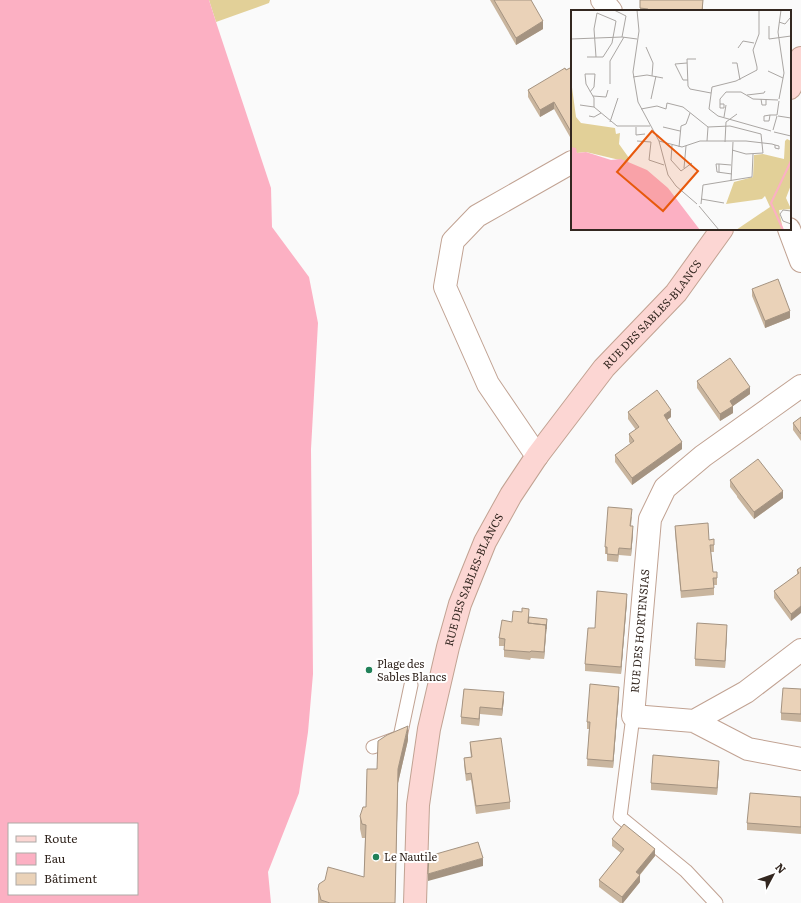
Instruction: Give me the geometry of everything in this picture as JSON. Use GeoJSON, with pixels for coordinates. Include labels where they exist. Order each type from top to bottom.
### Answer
{"type":"FeatureCollection","features":[{"type":"Feature","properties":{"kind":"street"},"geometry":{"type":"LineString","coordinates":[[602,0],[610,10]]}},
{"type":"Feature","properties":{"kind":"street"},"geometry":{"type":"LineString","coordinates":[[791,85],[801,58]]}},
{"type":"Feature","properties":{"kind":"street"},"geometry":{"type":"LineString","coordinates":[[536,456],[488,384],[445,287],[453,241],[477,216],[571,163]]}},
{"type":"Feature","properties":{"kind":"street","name":"RUE DES SABLES-BLANCS"},"geometry":{"type":"LineString","coordinates":[[415,903],[418,805],[429,729],[448,647],[460,604],[485,542],[511,495],[536,456],[604,368],[676,293],[721,230]]}},
{"type":"Feature","properties":{"kind":"street"},"geometry":{"type":"LineString","coordinates":[[789,230],[801,261]]}},
{"type":"Feature","properties":{"kind":"street","name":"RUE DES HORTENSIAS"},"geometry":{"type":"LineString","coordinates":[[633,716],[650,519],[664,488],[703,456],[801,386]]}},
{"type":"Feature","properties":{"kind":"street"},"geometry":{"type":"LineString","coordinates":[[694,721],[746,692],[801,650]]}},
{"type":"Feature","properties":{"kind":"street"},"geometry":{"type":"LineString","coordinates":[[633,716],[694,721],[748,749],[801,759]]}},
{"type":"Feature","properties":{"kind":"lane"},"geometry":{"type":"LineString","coordinates":[[373,747],[400,737],[411,684]]}},
{"type":"Feature","properties":{"kind":"lane","name":"RUE DES HORTENSIAS"},"geometry":{"type":"LineString","coordinates":[[633,716],[620,817],[686,871],[716,903]]}},
{"type":"Feature","properties":{"kind":"shaded area"},"geometry":{"type":"Polygon","coordinates":[[[209,0],[270,0],[269,3],[216,22],[209,0]]]}},
{"type":"Feature","properties":{"kind":"water"},"geometry":{"type":"Polygon","coordinates":[[[0,0],[209,0],[271,188],[272,227],[309,277],[318,323],[311,449],[313,674],[308,732],[299,793],[268,872],[271,903],[0,903],[0,0]]]}},
{"type":"Feature","properties":{"kind":"building"},"geometry":{"type":"Polygon","coordinates":[[[494,0],[531,0],[543,21],[516,38],[494,0]]]}},
{"type":"Feature","properties":{"kind":"building"},"geometry":{"type":"Polygon","coordinates":[[[640,0],[703,0],[702,10],[648,10],[640,8],[640,0]]]}},
{"type":"Feature","properties":{"kind":"building"},"geometry":{"type":"Polygon","coordinates":[[[565,68],[566,70],[571,68],[570,130],[554,102],[540,110],[528,90],[565,68]]]}},
{"type":"Feature","properties":{"kind":"building"},"geometry":{"type":"Polygon","coordinates":[[[778,279],[790,311],[765,321],[752,289],[778,279]]]}},
{"type":"Feature","properties":{"kind":"building"},"geometry":{"type":"Polygon","coordinates":[[[730,358],[750,387],[730,401],[733,406],[720,414],[697,381],[730,358]]]}},
{"type":"Feature","properties":{"kind":"building"},"geometry":{"type":"Polygon","coordinates":[[[657,390],[671,410],[664,415],[682,442],[632,478],[615,455],[634,441],[629,434],[639,427],[628,412],[657,390]]]}},
{"type":"Feature","properties":{"kind":"building"},"geometry":{"type":"Polygon","coordinates":[[[801,417],[801,434],[793,423],[801,417]]]}},
{"type":"Feature","properties":{"kind":"building"},"geometry":{"type":"Polygon","coordinates":[[[758,459],[783,491],[754,512],[730,480],[758,459]]]}},
{"type":"Feature","properties":{"kind":"building"},"geometry":{"type":"Polygon","coordinates":[[[608,507],[632,509],[630,526],[633,526],[631,549],[619,548],[618,555],[607,554],[607,547],[605,547],[608,507]]]}},
{"type":"Feature","properties":{"kind":"building"},"geometry":{"type":"Polygon","coordinates":[[[708,523],[709,540],[714,539],[714,545],[710,545],[713,572],[717,572],[717,578],[713,578],[714,588],[681,591],[675,526],[708,523]]]}},
{"type":"Feature","properties":{"kind":"building"},"geometry":{"type":"Polygon","coordinates":[[[801,567],[801,606],[791,614],[774,591],[799,573],[797,570],[801,567]]]}},
{"type":"Feature","properties":{"kind":"building"},"geometry":{"type":"Polygon","coordinates":[[[597,591],[627,594],[621,667],[585,664],[588,628],[595,628],[597,591]]]}},
{"type":"Feature","properties":{"kind":"building"},"geometry":{"type":"Polygon","coordinates":[[[522,608],[529,609],[528,623],[546,625],[544,652],[504,650],[505,639],[499,638],[502,620],[512,622],[513,611],[522,612],[522,608]]]}},
{"type":"Feature","properties":{"kind":"building"},"geometry":{"type":"Polygon","coordinates":[[[529,617],[547,619],[546,629],[546,625],[528,623],[529,617]]]}},
{"type":"Feature","properties":{"kind":"building"},"geometry":{"type":"Polygon","coordinates":[[[697,623],[727,625],[725,661],[695,659],[697,623]]]}},
{"type":"Feature","properties":{"kind":"building"},"geometry":{"type":"Polygon","coordinates":[[[590,684],[619,687],[613,761],[587,759],[590,722],[587,722],[590,684]]]}},
{"type":"Feature","properties":{"kind":"building"},"geometry":{"type":"Polygon","coordinates":[[[783,688],[801,689],[801,714],[781,713],[783,688]]]}},
{"type":"Feature","properties":{"kind":"building"},"geometry":{"type":"Polygon","coordinates":[[[464,689],[504,692],[502,709],[480,707],[479,719],[461,717],[464,689]]]}},
{"type":"Feature","properties":{"kind":"building"},"geometry":{"type":"Polygon","coordinates":[[[408,726],[398,769],[395,903],[330,903],[321,900],[318,889],[319,884],[325,880],[328,867],[364,877],[366,825],[362,824],[360,816],[363,807],[366,807],[367,769],[377,769],[378,741],[387,735],[408,726]]]}},
{"type":"Feature","properties":{"kind":"building"},"geometry":{"type":"Polygon","coordinates":[[[501,738],[510,802],[476,806],[471,773],[466,774],[464,758],[472,757],[470,742],[501,738]]]}},
{"type":"Feature","properties":{"kind":"building"},"geometry":{"type":"Polygon","coordinates":[[[653,755],[719,761],[717,788],[651,783],[653,755]]]}},
{"type":"Feature","properties":{"kind":"building"},"geometry":{"type":"Polygon","coordinates":[[[750,793],[801,797],[801,827],[747,823],[750,793]]]}},
{"type":"Feature","properties":{"kind":"building"},"geometry":{"type":"Polygon","coordinates":[[[624,824],[655,849],[636,872],[640,875],[622,897],[599,880],[624,849],[612,839],[624,824]]]}},
{"type":"Feature","properties":{"kind":"building"},"geometry":{"type":"Polygon","coordinates":[[[478,842],[483,858],[428,874],[429,856],[478,842]]]}},
{"type":"Feature","properties":{"kind":"place","name":"Plage des Sables Blancs"},"geometry":{"type":"Point","coordinates":[369,670]}},
{"type":"Feature","properties":{"kind":"place","name":"Le Nautile"},"geometry":{"type":"Point","coordinates":[376,857]}}]}
